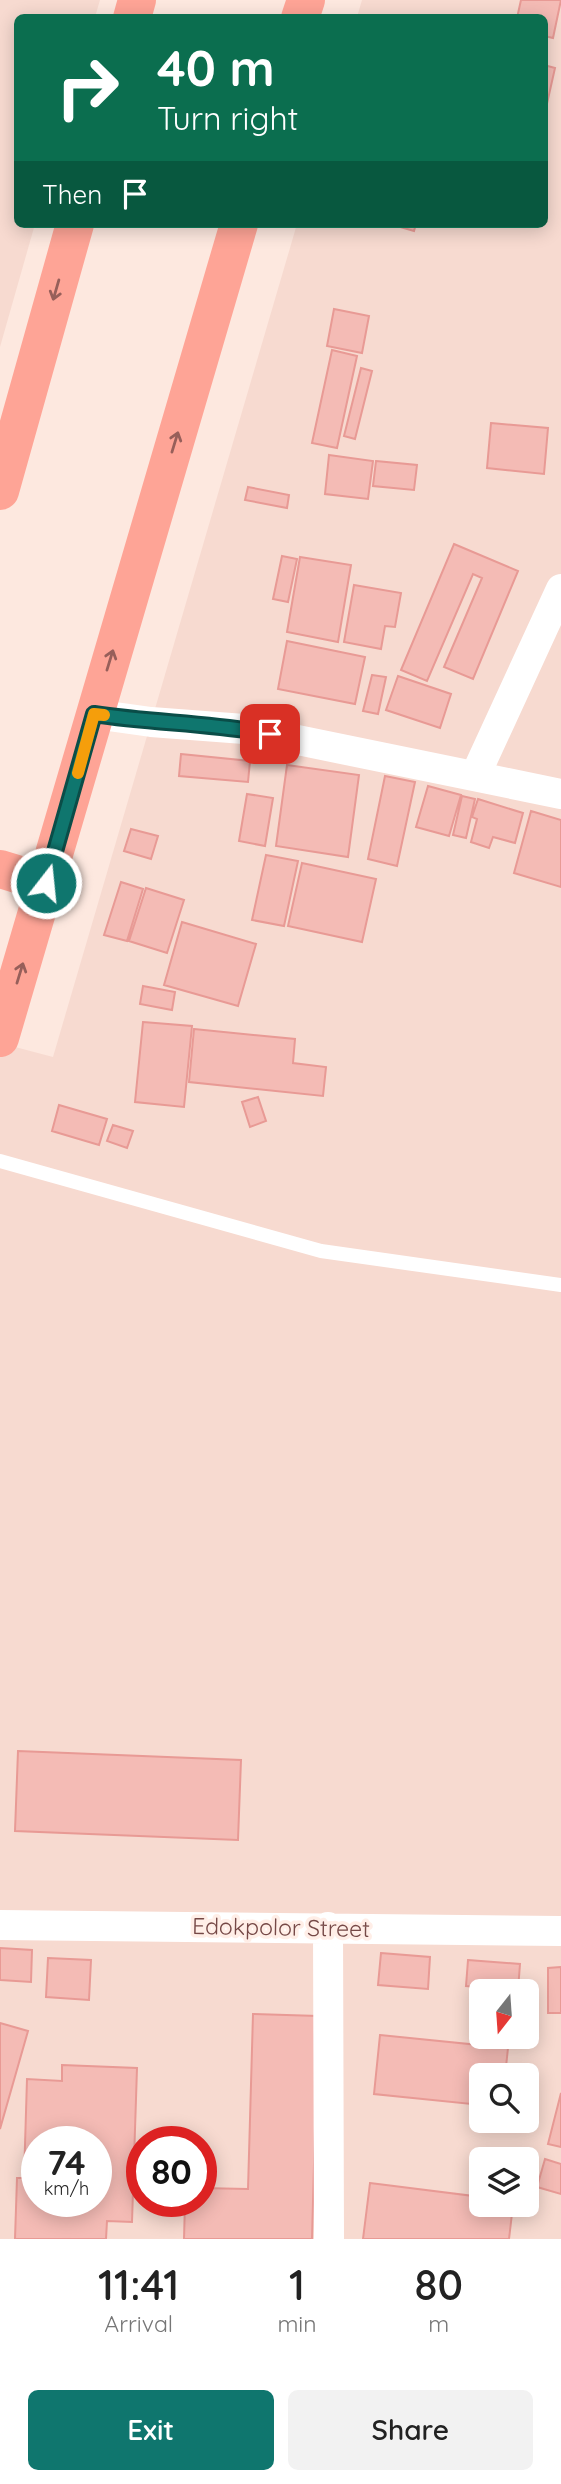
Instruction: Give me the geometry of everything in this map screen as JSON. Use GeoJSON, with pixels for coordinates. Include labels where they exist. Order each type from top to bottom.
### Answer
{"type":"FeatureCollection","features":[{"type":"Feature","properties":{"kind":"highway"},"geometry":{"type":"LineString","coordinates":[[0,491],[74,228]]}},
{"type":"Feature","properties":{"kind":"highway"},"geometry":{"type":"LineString","coordinates":[[0,1038],[238,228]]}},
{"type":"Feature","properties":{"kind":"highway"},"geometry":{"type":"LineString","coordinates":[[0,869],[46,883]]}},
{"type":"Feature","properties":{"kind":"street"},"geometry":{"type":"LineString","coordinates":[[475,776],[561,589]]}},
{"type":"Feature","properties":{"kind":"street"},"geometry":{"type":"LineString","coordinates":[[94,714],[151,722],[244,729],[561,794]]}},
{"type":"Feature","properties":{"kind":"street","name":"Edokpolor Street"},"geometry":{"type":"LineString","coordinates":[[0,1925],[561,1931]]}},
{"type":"Feature","properties":{"kind":"street"},"geometry":{"type":"LineString","coordinates":[[328,1927],[329,2239]]}},
{"type":"Feature","properties":{"kind":"lane"},"geometry":{"type":"LineString","coordinates":[[0,1161],[321,1251],[561,1285]]}},
{"type":"Feature","properties":{"kind":"shaded area"},"geometry":{"type":"Polygon","coordinates":[[[0,0],[100,0],[96,14],[14,14],[14,228],[34,228],[0,347],[0,0]]]}},
{"type":"Feature","properties":{"kind":"shaded area"},"geometry":{"type":"Polygon","coordinates":[[[362,0],[561,0],[561,2239],[0,2239],[0,1043],[53,1057],[296,228],[548,228],[548,14],[358,14],[362,0]]]}},
{"type":"Feature","properties":{"kind":"building"},"geometry":{"type":"Polygon","coordinates":[[[521,0],[561,0],[553,38],[548,37],[548,14],[518,14],[521,0]]]}},
{"type":"Feature","properties":{"kind":"building"},"geometry":{"type":"Polygon","coordinates":[[[548,66],[555,68],[548,99],[548,66]]]}},
{"type":"Feature","properties":{"kind":"building"},"geometry":{"type":"Polygon","coordinates":[[[334,309],[369,316],[362,353],[327,346],[334,309]]]}},
{"type":"Feature","properties":{"kind":"building"},"geometry":{"type":"Polygon","coordinates":[[[332,350],[357,356],[337,448],[312,443],[332,350]]]}},
{"type":"Feature","properties":{"kind":"building"},"geometry":{"type":"Polygon","coordinates":[[[361,368],[372,371],[355,439],[344,436],[361,368]]]}},
{"type":"Feature","properties":{"kind":"building"},"geometry":{"type":"Polygon","coordinates":[[[491,423],[548,428],[544,474],[487,468],[491,423]]]}},
{"type":"Feature","properties":{"kind":"building"},"geometry":{"type":"Polygon","coordinates":[[[329,455],[373,461],[368,499],[325,494],[329,455]]]}},
{"type":"Feature","properties":{"kind":"building"},"geometry":{"type":"Polygon","coordinates":[[[376,461],[417,465],[414,490],[373,486],[376,461]]]}},
{"type":"Feature","properties":{"kind":"building"},"geometry":{"type":"Polygon","coordinates":[[[248,487],[289,495],[287,508],[245,500],[248,487]]]}},
{"type":"Feature","properties":{"kind":"building"},"geometry":{"type":"Polygon","coordinates":[[[454,544],[518,571],[473,679],[444,667],[482,578],[473,574],[427,681],[401,670],[454,544]]]}},
{"type":"Feature","properties":{"kind":"building"},"geometry":{"type":"Polygon","coordinates":[[[282,556],[297,559],[288,602],[273,599],[282,556]]]}},
{"type":"Feature","properties":{"kind":"building"},"geometry":{"type":"Polygon","coordinates":[[[300,557],[351,565],[338,642],[287,632],[300,557]]]}},
{"type":"Feature","properties":{"kind":"building"},"geometry":{"type":"Polygon","coordinates":[[[354,585],[401,593],[395,627],[385,626],[381,649],[344,642],[354,585]]]}},
{"type":"Feature","properties":{"kind":"building"},"geometry":{"type":"Polygon","coordinates":[[[287,641],[365,657],[355,704],[278,689],[287,641]]]}},
{"type":"Feature","properties":{"kind":"building"},"geometry":{"type":"Polygon","coordinates":[[[372,675],[386,677],[378,714],[363,711],[372,675]]]}},
{"type":"Feature","properties":{"kind":"building"},"geometry":{"type":"Polygon","coordinates":[[[398,676],[451,694],[440,728],[386,710],[398,676]]]}},
{"type":"Feature","properties":{"kind":"building"},"geometry":{"type":"Polygon","coordinates":[[[181,754],[250,761],[248,782],[179,776],[181,754]]]}},
{"type":"Feature","properties":{"kind":"building"},"geometry":{"type":"Polygon","coordinates":[[[287,765],[359,775],[348,857],[276,846],[287,765]]]}},
{"type":"Feature","properties":{"kind":"building"},"geometry":{"type":"Polygon","coordinates":[[[385,776],[415,782],[397,866],[368,859],[385,776]]]}},
{"type":"Feature","properties":{"kind":"building"},"geometry":{"type":"Polygon","coordinates":[[[428,786],[461,795],[449,836],[416,827],[428,786]]]}},
{"type":"Feature","properties":{"kind":"building"},"geometry":{"type":"Polygon","coordinates":[[[247,794],[273,798],[265,846],[239,841],[247,794]]]}},
{"type":"Feature","properties":{"kind":"building"},"geometry":{"type":"Polygon","coordinates":[[[462,796],[475,799],[466,838],[453,835],[462,796]]]}},
{"type":"Feature","properties":{"kind":"building"},"geometry":{"type":"Polygon","coordinates":[[[478,799],[523,813],[515,843],[493,837],[489,848],[471,842],[477,819],[472,817],[478,799]]]}},
{"type":"Feature","properties":{"kind":"building"},"geometry":{"type":"Polygon","coordinates":[[[531,811],[561,820],[561,887],[514,873],[531,811]]]}},
{"type":"Feature","properties":{"kind":"building"},"geometry":{"type":"Polygon","coordinates":[[[131,829],[158,836],[151,859],[124,851],[131,829]]]}},
{"type":"Feature","properties":{"kind":"building"},"geometry":{"type":"Polygon","coordinates":[[[266,855],[298,861],[284,926],[252,920],[266,855]]]}},
{"type":"Feature","properties":{"kind":"building"},"geometry":{"type":"Polygon","coordinates":[[[302,863],[376,879],[362,942],[288,926],[302,863]]]}},
{"type":"Feature","properties":{"kind":"building"},"geometry":{"type":"Polygon","coordinates":[[[121,882],[143,889],[127,941],[104,935],[121,882]]]}},
{"type":"Feature","properties":{"kind":"building"},"geometry":{"type":"Polygon","coordinates":[[[146,888],[184,900],[167,953],[129,941],[146,888]]]}},
{"type":"Feature","properties":{"kind":"building"},"geometry":{"type":"Polygon","coordinates":[[[182,922],[256,944],[238,1006],[164,985],[182,922]]]}},
{"type":"Feature","properties":{"kind":"building"},"geometry":{"type":"Polygon","coordinates":[[[143,986],[175,992],[172,1010],[140,1004],[143,986]]]}},
{"type":"Feature","properties":{"kind":"building"},"geometry":{"type":"Polygon","coordinates":[[[143,1022],[192,1026],[184,1107],[135,1102],[143,1022]]]}},
{"type":"Feature","properties":{"kind":"building"},"geometry":{"type":"Polygon","coordinates":[[[194,1029],[295,1039],[293,1063],[326,1067],[323,1096],[189,1082],[194,1029]]]}},
{"type":"Feature","properties":{"kind":"building"},"geometry":{"type":"Polygon","coordinates":[[[258,1097],[266,1121],[250,1127],[242,1102],[258,1097]]]}},
{"type":"Feature","properties":{"kind":"building"},"geometry":{"type":"Polygon","coordinates":[[[59,1105],[107,1119],[99,1145],[52,1131],[59,1105]]]}},
{"type":"Feature","properties":{"kind":"building"},"geometry":{"type":"Polygon","coordinates":[[[113,1125],[133,1131],[127,1148],[107,1141],[113,1125]]]}},
{"type":"Feature","properties":{"kind":"building"},"geometry":{"type":"Polygon","coordinates":[[[18,1751],[241,1760],[238,1840],[15,1831],[18,1751]]]}},
{"type":"Feature","properties":{"kind":"building"},"geometry":{"type":"Polygon","coordinates":[[[0,1948],[32,1950],[31,1982],[0,1980],[0,1948]]]}},
{"type":"Feature","properties":{"kind":"building"},"geometry":{"type":"Polygon","coordinates":[[[381,1953],[430,1957],[428,1989],[378,1985],[381,1953]]]}},
{"type":"Feature","properties":{"kind":"building"},"geometry":{"type":"Polygon","coordinates":[[[48,1958],[91,1960],[89,2000],[46,1997],[48,1958]]]}},
{"type":"Feature","properties":{"kind":"building"},"geometry":{"type":"Polygon","coordinates":[[[468,1960],[520,1964],[519,1979],[469,1979],[469,1986],[466,1986],[468,1960]]]}},
{"type":"Feature","properties":{"kind":"building"},"geometry":{"type":"Polygon","coordinates":[[[561,1967],[561,2013],[548,2013],[548,1968],[561,1967]]]}},
{"type":"Feature","properties":{"kind":"building"},"geometry":{"type":"Polygon","coordinates":[[[253,2014],[318,2016],[312,2239],[184,2239],[185,2217],[217,2217],[217,2188],[248,2189],[253,2014]]]}},
{"type":"Feature","properties":{"kind":"building"},"geometry":{"type":"Polygon","coordinates":[[[0,2023],[28,2031],[0,2129],[0,2023]]]}},
{"type":"Feature","properties":{"kind":"building"},"geometry":{"type":"Polygon","coordinates":[[[380,2035],[469,2044],[469,2049],[508,2049],[506,2063],[469,2063],[469,2104],[374,2094],[380,2035]]]}},
{"type":"Feature","properties":{"kind":"building"},"geometry":{"type":"Polygon","coordinates":[[[62,2065],[137,2068],[135,2126],[126,2126],[126,2217],[132,2217],[132,2222],[107,2221],[106,2239],[15,2239],[17,2178],[21,2178],[21,2217],[112,2217],[112,2126],[26,2126],[27,2079],[62,2081],[62,2065]]]}},
{"type":"Feature","properties":{"kind":"building"},"geometry":{"type":"Polygon","coordinates":[[[561,2093],[561,2147],[548,2144],[561,2093]]]}},
{"type":"Feature","properties":{"kind":"building"},"geometry":{"type":"Polygon","coordinates":[[[545,2159],[561,2164],[561,2194],[539,2188],[545,2159]]]}},
{"type":"Feature","properties":{"kind":"building"},"geometry":{"type":"Polygon","coordinates":[[[370,2183],[469,2195],[469,2217],[512,2217],[509,2239],[363,2239],[370,2183]]]}},
{"type":"Feature","properties":{"kind":"slow traffic"},"geometry":{"type":"LineString","coordinates":[[78,773],[94,714],[104,715]]}},
{"type":"Feature","properties":{"kind":"route"},"geometry":{"type":"LineString","coordinates":[[46,883],[94,714],[270,734]]}}]}
